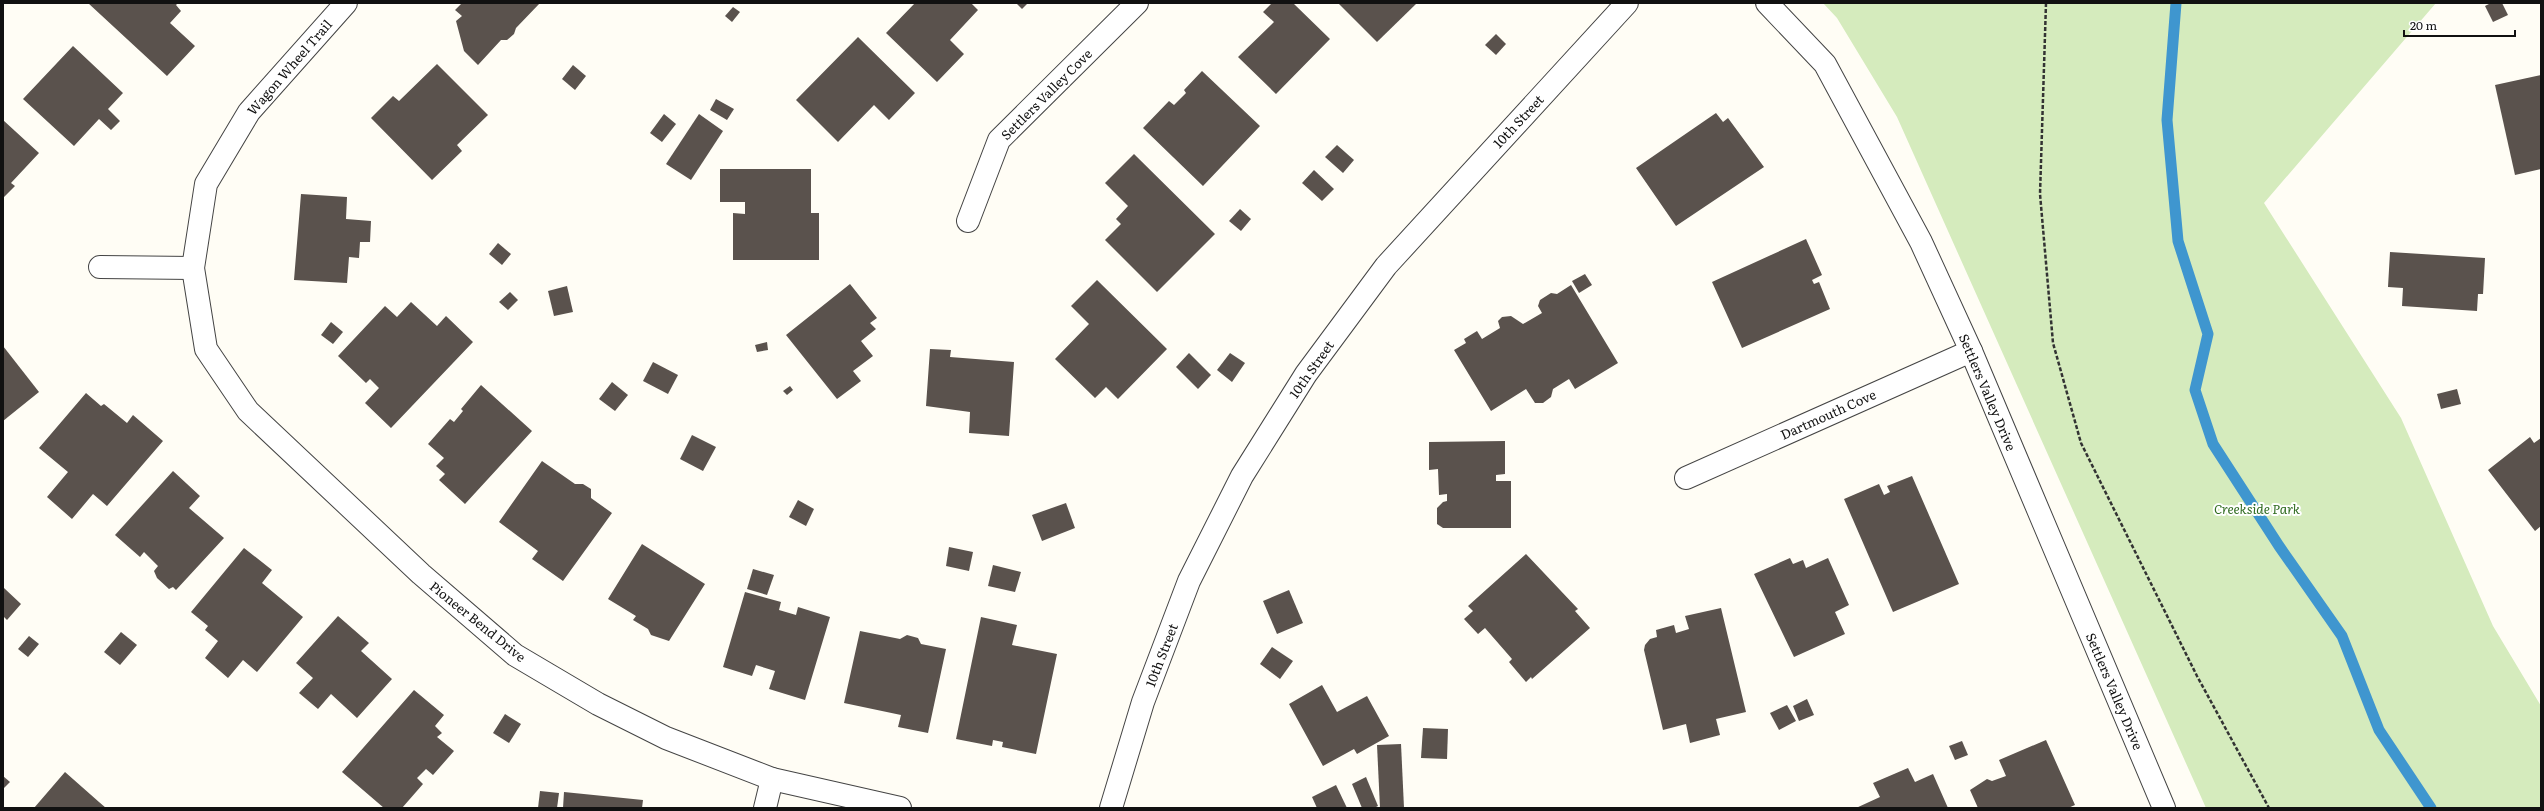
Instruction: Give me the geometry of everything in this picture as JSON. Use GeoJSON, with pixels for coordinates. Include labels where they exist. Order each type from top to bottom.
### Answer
{"type":"FeatureCollection","features":[{"type":"Feature","properties":{"kind":"street","name":"Wagon Wheel Trail"},"geometry":{"type":"LineString","coordinates":[[194,268],[206,184],[249,112],[346,3]]}},
{"type":"Feature","properties":{"kind":"street","name":"Settlers Valley Cove"},"geometry":{"type":"LineString","coordinates":[[968,221],[999,140],[1137,3]]}},
{"type":"Feature","properties":{"kind":"street","name":"10th Street"},"geometry":{"type":"LineString","coordinates":[[1111,808],[1143,702],[1189,581],[1242,476],[1306,374],[1386,266],[1627,3]]}},
{"type":"Feature","properties":{"kind":"street","name":"Settlers Valley Drive"},"geometry":{"type":"LineString","coordinates":[[1767,3],[1825,64],[1921,242],[1971,351],[2164,808]]}},
{"type":"Feature","properties":{"kind":"street"},"geometry":{"type":"LineString","coordinates":[[100,267],[194,268]]}},
{"type":"Feature","properties":{"kind":"street","name":"Pioneer Bend Drive"},"geometry":{"type":"LineString","coordinates":[[194,268],[206,349],[248,412],[421,574],[515,655],[598,704],[666,738],[772,778],[900,808]]}},
{"type":"Feature","properties":{"kind":"street","name":"Dartmouth Cove"},"geometry":{"type":"LineString","coordinates":[[1686,478],[1971,351]]}},
{"type":"Feature","properties":{"kind":"street"},"geometry":{"type":"LineString","coordinates":[[765,808],[772,778]]}},
{"type":"Feature","properties":{"kind":"path"},"geometry":{"type":"LineString","coordinates":[[2046,3],[2040,194],[2053,343],[2081,444],[2197,676],[2269,808]]}},
{"type":"Feature","properties":{"kind":"green space","name":"Creekside Park"},"geometry":{"type":"Polygon","coordinates":[[[1823,3],[2436,3],[2264,203],[2401,418],[2493,626],[2541,706],[2541,808],[2206,808],[1897,117],[1837,18],[1823,3]]]}},
{"type":"Feature","properties":{"kind":"building"},"geometry":{"type":"Polygon","coordinates":[[[88,3],[178,3],[176,5],[181,11],[170,23],[195,46],[167,76],[88,3]]]}},
{"type":"Feature","properties":{"kind":"building"},"geometry":{"type":"Polygon","coordinates":[[[462,3],[540,3],[516,28],[514,34],[507,40],[501,40],[478,65],[464,51],[456,21],[462,16],[455,10],[462,3]]]}},
{"type":"Feature","properties":{"kind":"building"},"geometry":{"type":"Polygon","coordinates":[[[915,3],[971,3],[978,10],[950,40],[964,54],[937,82],[886,33],[915,3]]]}},
{"type":"Feature","properties":{"kind":"building"},"geometry":{"type":"Polygon","coordinates":[[[1016,3],[1028,3],[1022,9],[1016,3]]]}},
{"type":"Feature","properties":{"kind":"building"},"geometry":{"type":"Polygon","coordinates":[[[1272,3],[1293,3],[1330,39],[1276,94],[1238,57],[1274,22],[1263,12],[1272,3]]]}},
{"type":"Feature","properties":{"kind":"building"},"geometry":{"type":"Polygon","coordinates":[[[1338,3],[1417,3],[1377,42],[1338,3]]]}},
{"type":"Feature","properties":{"kind":"building"},"geometry":{"type":"Polygon","coordinates":[[[2491,3],[2502,3],[2508,15],[2493,22],[2485,6],[2491,3]]]}},
{"type":"Feature","properties":{"kind":"building"},"geometry":{"type":"Polygon","coordinates":[[[733,7],[740,12],[732,22],[725,16],[733,7]]]}},
{"type":"Feature","properties":{"kind":"building"},"geometry":{"type":"Polygon","coordinates":[[[1496,34],[1506,44],[1496,55],[1485,45],[1496,34]]]}},
{"type":"Feature","properties":{"kind":"building"},"geometry":{"type":"Polygon","coordinates":[[[858,37],[915,93],[889,120],[874,105],[838,142],[796,100],[858,37]]]}},
{"type":"Feature","properties":{"kind":"building"},"geometry":{"type":"Polygon","coordinates":[[[73,46],[123,93],[108,109],[120,121],[111,130],[99,119],[74,146],[23,99],[73,46]]]}},
{"type":"Feature","properties":{"kind":"building"},"geometry":{"type":"Polygon","coordinates":[[[437,64],[488,115],[457,145],[462,151],[432,180],[371,118],[393,96],[399,101],[437,64]]]}},
{"type":"Feature","properties":{"kind":"building"},"geometry":{"type":"Polygon","coordinates":[[[573,65],[586,76],[575,90],[562,79],[573,65]]]}},
{"type":"Feature","properties":{"kind":"building"},"geometry":{"type":"Polygon","coordinates":[[[1202,71],[1260,126],[1203,186],[1143,128],[1169,101],[1174,105],[1186,93],[1184,90],[1202,71]]]}},
{"type":"Feature","properties":{"kind":"building"},"geometry":{"type":"Polygon","coordinates":[[[2541,75],[2541,169],[2515,175],[2495,85],[2541,75]]]}},
{"type":"Feature","properties":{"kind":"building"},"geometry":{"type":"Polygon","coordinates":[[[716,99],[734,109],[727,120],[710,110],[716,99]]]}},
{"type":"Feature","properties":{"kind":"building"},"geometry":{"type":"Polygon","coordinates":[[[1716,113],[1723,122],[1728,118],[1764,167],[1676,226],[1636,168],[1716,113]]]}},
{"type":"Feature","properties":{"kind":"building"},"geometry":{"type":"Polygon","coordinates":[[[664,114],[676,124],[662,142],[650,133],[664,114]]]}},
{"type":"Feature","properties":{"kind":"building"},"geometry":{"type":"Polygon","coordinates":[[[699,114],[723,131],[691,180],[666,164],[699,114]]]}},
{"type":"Feature","properties":{"kind":"building"},"geometry":{"type":"Polygon","coordinates":[[[3,120],[39,153],[11,183],[15,186],[3,198],[3,120]]]}},
{"type":"Feature","properties":{"kind":"building"},"geometry":{"type":"Polygon","coordinates":[[[1337,145],[1354,160],[1343,173],[1325,157],[1337,145]]]}},
{"type":"Feature","properties":{"kind":"building"},"geometry":{"type":"Polygon","coordinates":[[[1134,154],[1215,234],[1157,292],[1105,240],[1121,224],[1116,219],[1128,206],[1105,183],[1134,154]]]}},
{"type":"Feature","properties":{"kind":"building"},"geometry":{"type":"Polygon","coordinates":[[[720,169],[811,169],[811,213],[819,213],[819,260],[733,260],[733,213],[745,214],[745,202],[720,202],[720,169]]]}},
{"type":"Feature","properties":{"kind":"building"},"geometry":{"type":"Polygon","coordinates":[[[1314,170],[1334,189],[1322,201],[1302,183],[1314,170]]]}},
{"type":"Feature","properties":{"kind":"building"},"geometry":{"type":"Polygon","coordinates":[[[301,194],[347,197],[346,219],[371,221],[370,242],[360,242],[359,258],[349,257],[347,283],[294,280],[301,194]]]}},
{"type":"Feature","properties":{"kind":"building"},"geometry":{"type":"Polygon","coordinates":[[[1240,209],[1251,219],[1241,231],[1229,221],[1240,209]]]}},
{"type":"Feature","properties":{"kind":"building"},"geometry":{"type":"Polygon","coordinates":[[[1806,239],[1822,275],[1812,280],[1814,284],[1819,282],[1830,309],[1742,348],[1712,282],[1806,239]]]}},
{"type":"Feature","properties":{"kind":"building"},"geometry":{"type":"Polygon","coordinates":[[[498,243],[511,254],[502,265],[489,254],[498,243]]]}},
{"type":"Feature","properties":{"kind":"building"},"geometry":{"type":"Polygon","coordinates":[[[2390,252],[2485,258],[2483,294],[2478,294],[2477,311],[2402,306],[2403,288],[2388,287],[2390,252]]]}},
{"type":"Feature","properties":{"kind":"building"},"geometry":{"type":"Polygon","coordinates":[[[1585,274],[1592,285],[1579,293],[1572,281],[1585,274]]]}},
{"type":"Feature","properties":{"kind":"building"},"geometry":{"type":"Polygon","coordinates":[[[1097,280],[1167,349],[1118,399],[1106,387],[1095,398],[1055,359],[1089,324],[1071,306],[1097,280]]]}},
{"type":"Feature","properties":{"kind":"building"},"geometry":{"type":"Polygon","coordinates":[[[850,284],[877,318],[870,323],[876,329],[861,341],[873,356],[853,371],[861,381],[837,399],[786,335],[850,284]]]}},
{"type":"Feature","properties":{"kind":"building"},"geometry":{"type":"Polygon","coordinates":[[[1571,285],[1618,363],[1575,389],[1569,379],[1553,389],[1551,397],[1543,403],[1535,403],[1526,389],[1491,411],[1454,350],[1466,343],[1464,339],[1477,331],[1482,339],[1500,328],[1498,321],[1502,317],[1511,316],[1523,324],[1542,313],[1538,306],[1540,300],[1551,293],[1557,294],[1571,285]]]}},
{"type":"Feature","properties":{"kind":"building"},"geometry":{"type":"Polygon","coordinates":[[[567,286],[573,312],[554,316],[548,291],[567,286]]]}},
{"type":"Feature","properties":{"kind":"building"},"geometry":{"type":"Polygon","coordinates":[[[510,292],[518,300],[508,310],[499,302],[510,292]]]}},
{"type":"Feature","properties":{"kind":"building"},"geometry":{"type":"Polygon","coordinates":[[[411,302],[437,326],[446,316],[473,342],[391,428],[365,403],[379,388],[370,379],[366,383],[338,356],[385,306],[397,317],[411,302]]]}},
{"type":"Feature","properties":{"kind":"building"},"geometry":{"type":"Polygon","coordinates":[[[331,322],[343,332],[333,344],[321,335],[331,322]]]}},
{"type":"Feature","properties":{"kind":"building"},"geometry":{"type":"Polygon","coordinates":[[[767,342],[768,350],[757,352],[755,345],[767,342]]]}},
{"type":"Feature","properties":{"kind":"building"},"geometry":{"type":"Polygon","coordinates":[[[3,346],[39,392],[3,421],[3,346]]]}},
{"type":"Feature","properties":{"kind":"building"},"geometry":{"type":"Polygon","coordinates":[[[930,349],[951,350],[950,357],[1014,362],[1009,436],[969,433],[970,412],[926,406],[930,349]]]}},
{"type":"Feature","properties":{"kind":"building"},"geometry":{"type":"Polygon","coordinates":[[[1189,353],[1211,375],[1198,389],[1176,367],[1189,353]]]}},
{"type":"Feature","properties":{"kind":"building"},"geometry":{"type":"Polygon","coordinates":[[[1230,353],[1245,363],[1232,382],[1217,370],[1230,353]]]}},
{"type":"Feature","properties":{"kind":"building"},"geometry":{"type":"Polygon","coordinates":[[[653,362],[678,375],[668,394],[643,381],[653,362]]]}},
{"type":"Feature","properties":{"kind":"building"},"geometry":{"type":"Polygon","coordinates":[[[612,382],[628,395],[615,411],[599,399],[612,382]]]}},
{"type":"Feature","properties":{"kind":"building"},"geometry":{"type":"Polygon","coordinates":[[[481,385],[532,431],[465,504],[439,480],[445,474],[436,466],[444,458],[428,444],[450,419],[454,422],[463,411],[461,409],[481,385]]]}},
{"type":"Feature","properties":{"kind":"building"},"geometry":{"type":"Polygon","coordinates":[[[790,386],[793,390],[787,395],[783,391],[790,386]]]}},
{"type":"Feature","properties":{"kind":"building"},"geometry":{"type":"Polygon","coordinates":[[[2457,389],[2461,404],[2441,409],[2437,394],[2457,389]]]}},
{"type":"Feature","properties":{"kind":"building"},"geometry":{"type":"Polygon","coordinates":[[[86,393],[101,406],[104,404],[127,423],[133,415],[163,441],[107,506],[93,494],[72,519],[47,497],[68,472],[39,448],[86,393]]]}},
{"type":"Feature","properties":{"kind":"building"},"geometry":{"type":"Polygon","coordinates":[[[692,435],[716,447],[703,471],[680,459],[692,435]]]}},
{"type":"Feature","properties":{"kind":"building"},"geometry":{"type":"Polygon","coordinates":[[[2530,437],[2534,443],[2541,438],[2541,526],[2535,531],[2488,470],[2530,437]]]}},
{"type":"Feature","properties":{"kind":"building"},"geometry":{"type":"Polygon","coordinates":[[[1505,441],[1505,474],[1496,475],[1496,481],[1511,481],[1511,528],[1443,528],[1437,524],[1437,508],[1443,502],[1447,501],[1447,494],[1439,495],[1438,469],[1429,470],[1429,442],[1505,441]]]}},
{"type":"Feature","properties":{"kind":"building"},"geometry":{"type":"Polygon","coordinates":[[[542,461],[575,484],[583,484],[591,489],[591,498],[612,513],[563,581],[532,559],[538,551],[499,522],[542,461]]]}},
{"type":"Feature","properties":{"kind":"building"},"geometry":{"type":"Polygon","coordinates":[[[173,471],[200,496],[189,508],[224,538],[176,590],[173,587],[169,589],[157,578],[154,571],[158,566],[144,552],[140,557],[115,535],[173,471]]]}},
{"type":"Feature","properties":{"kind":"building"},"geometry":{"type":"Polygon","coordinates":[[[1912,476],[1959,584],[1893,612],[1844,499],[1879,484],[1884,495],[1890,492],[1887,486],[1912,476]]]}},
{"type":"Feature","properties":{"kind":"building"},"geometry":{"type":"Polygon","coordinates":[[[798,500],[814,509],[806,526],[789,517],[798,500]]]}},
{"type":"Feature","properties":{"kind":"building"},"geometry":{"type":"Polygon","coordinates":[[[1066,503],[1075,528],[1042,541],[1032,515],[1066,503]]]}},
{"type":"Feature","properties":{"kind":"building"},"geometry":{"type":"Polygon","coordinates":[[[642,544],[705,584],[669,641],[651,635],[648,629],[633,620],[636,616],[608,599],[642,544]]]}},
{"type":"Feature","properties":{"kind":"building"},"geometry":{"type":"Polygon","coordinates":[[[949,547],[973,552],[969,571],[946,566],[949,547]]]}},
{"type":"Feature","properties":{"kind":"building"},"geometry":{"type":"Polygon","coordinates":[[[244,548],[272,570],[262,583],[303,617],[257,672],[243,660],[228,678],[205,658],[218,641],[205,630],[208,626],[191,612],[244,548]]]}},
{"type":"Feature","properties":{"kind":"building"},"geometry":{"type":"Polygon","coordinates":[[[1526,554],[1578,609],[1575,611],[1590,628],[1532,679],[1531,677],[1526,682],[1509,662],[1512,659],[1485,628],[1478,634],[1464,619],[1473,611],[1468,606],[1526,554]]]}},
{"type":"Feature","properties":{"kind":"building"},"geometry":{"type":"Polygon","coordinates":[[[1790,558],[1793,564],[1803,560],[1806,568],[1828,558],[1849,605],[1835,612],[1845,634],[1794,657],[1754,574],[1790,558]]]}},
{"type":"Feature","properties":{"kind":"building"},"geometry":{"type":"Polygon","coordinates":[[[993,565],[1021,572],[1015,592],[988,586],[993,565]]]}},
{"type":"Feature","properties":{"kind":"building"},"geometry":{"type":"Polygon","coordinates":[[[753,569],[774,575],[767,595],[747,589],[753,569]]]}},
{"type":"Feature","properties":{"kind":"building"},"geometry":{"type":"Polygon","coordinates":[[[4,588],[21,604],[7,620],[3,616],[4,588]]]}},
{"type":"Feature","properties":{"kind":"building"},"geometry":{"type":"Polygon","coordinates":[[[1289,590],[1303,623],[1277,634],[1263,601],[1289,590]]]}},
{"type":"Feature","properties":{"kind":"building"},"geometry":{"type":"Polygon","coordinates":[[[745,592],[781,602],[779,610],[796,615],[798,607],[830,617],[805,700],[769,689],[775,671],[756,665],[752,676],[723,667],[745,592]]]}},
{"type":"Feature","properties":{"kind":"building"},"geometry":{"type":"Polygon","coordinates":[[[1721,608],[1746,712],[1716,719],[1720,735],[1690,743],[1686,724],[1663,730],[1644,650],[1645,645],[1650,639],[1657,637],[1656,630],[1674,625],[1676,633],[1689,629],[1685,616],[1721,608]]]}},
{"type":"Feature","properties":{"kind":"building"},"geometry":{"type":"Polygon","coordinates":[[[338,616],[369,643],[361,651],[392,679],[357,718],[331,694],[318,709],[299,693],[313,678],[296,663],[338,616]]]}},
{"type":"Feature","properties":{"kind":"building"},"geometry":{"type":"Polygon","coordinates":[[[981,617],[1017,625],[1012,645],[1057,654],[1036,754],[1002,747],[1003,742],[993,740],[992,746],[956,739],[981,617]]]}},
{"type":"Feature","properties":{"kind":"building"},"geometry":{"type":"Polygon","coordinates":[[[860,631],[900,639],[907,635],[918,638],[921,644],[946,649],[928,733],[898,727],[901,715],[844,703],[860,631]]]}},
{"type":"Feature","properties":{"kind":"building"},"geometry":{"type":"Polygon","coordinates":[[[121,632],[137,645],[120,665],[104,652],[121,632]]]}},
{"type":"Feature","properties":{"kind":"building"},"geometry":{"type":"Polygon","coordinates":[[[29,636],[39,644],[28,657],[18,649],[29,636]]]}},
{"type":"Feature","properties":{"kind":"building"},"geometry":{"type":"Polygon","coordinates":[[[1272,647],[1293,661],[1280,679],[1260,664],[1272,647]]]}},
{"type":"Feature","properties":{"kind":"building"},"geometry":{"type":"Polygon","coordinates":[[[1322,685],[1337,712],[1367,696],[1389,736],[1357,754],[1354,749],[1323,766],[1289,704],[1322,685]]]}},
{"type":"Feature","properties":{"kind":"building"},"geometry":{"type":"Polygon","coordinates":[[[414,690],[444,715],[435,726],[442,733],[437,737],[454,751],[433,775],[426,769],[417,778],[423,784],[402,808],[384,808],[342,772],[414,690]]]}},
{"type":"Feature","properties":{"kind":"building"},"geometry":{"type":"Polygon","coordinates":[[[1807,699],[1814,715],[1799,721],[1793,706],[1807,699]]]}},
{"type":"Feature","properties":{"kind":"building"},"geometry":{"type":"Polygon","coordinates":[[[1787,705],[1796,721],[1779,730],[1770,713],[1787,705]]]}},
{"type":"Feature","properties":{"kind":"building"},"geometry":{"type":"Polygon","coordinates":[[[505,714],[521,724],[509,743],[493,733],[505,714]]]}},
{"type":"Feature","properties":{"kind":"building"},"geometry":{"type":"Polygon","coordinates":[[[1423,728],[1448,729],[1447,759],[1421,758],[1423,728]]]}},
{"type":"Feature","properties":{"kind":"building"},"geometry":{"type":"Polygon","coordinates":[[[2046,740],[2075,805],[2068,808],[1978,808],[1970,790],[1987,779],[1992,781],[2006,776],[1999,760],[2046,740]]]}},
{"type":"Feature","properties":{"kind":"building"},"geometry":{"type":"Polygon","coordinates":[[[1962,741],[1968,755],[1955,760],[1949,746],[1962,741]]]}},
{"type":"Feature","properties":{"kind":"building"},"geometry":{"type":"Polygon","coordinates":[[[1401,744],[1404,808],[1380,808],[1377,745],[1401,744]]]}},
{"type":"Feature","properties":{"kind":"building"},"geometry":{"type":"Polygon","coordinates":[[[1908,768],[1915,782],[1933,774],[1948,808],[1856,808],[1880,797],[1873,783],[1908,768]]]}},
{"type":"Feature","properties":{"kind":"building"},"geometry":{"type":"Polygon","coordinates":[[[65,772],[99,802],[106,808],[34,808],[65,772]]]}},
{"type":"Feature","properties":{"kind":"building"},"geometry":{"type":"Polygon","coordinates":[[[3,776],[10,782],[3,789],[3,776]]]}},
{"type":"Feature","properties":{"kind":"building"},"geometry":{"type":"Polygon","coordinates":[[[1366,777],[1378,806],[1374,808],[1362,808],[1352,784],[1366,777]]]}},
{"type":"Feature","properties":{"kind":"building"},"geometry":{"type":"Polygon","coordinates":[[[1336,785],[1347,808],[1317,808],[1312,797],[1336,785]]]}},
{"type":"Feature","properties":{"kind":"building"},"geometry":{"type":"Polygon","coordinates":[[[540,791],[559,793],[557,808],[538,808],[540,791]]]}},
{"type":"Feature","properties":{"kind":"building"},"geometry":{"type":"Polygon","coordinates":[[[564,792],[643,800],[642,808],[563,808],[564,792]]]}},
{"type":"Feature","properties":{"kind":"waterway"},"geometry":{"type":"LineString","coordinates":[[2176,3],[2167,120],[2178,241],[2208,334],[2195,390],[2213,444],[2279,546],[2342,636],[2379,730],[2431,808]]}}]}
